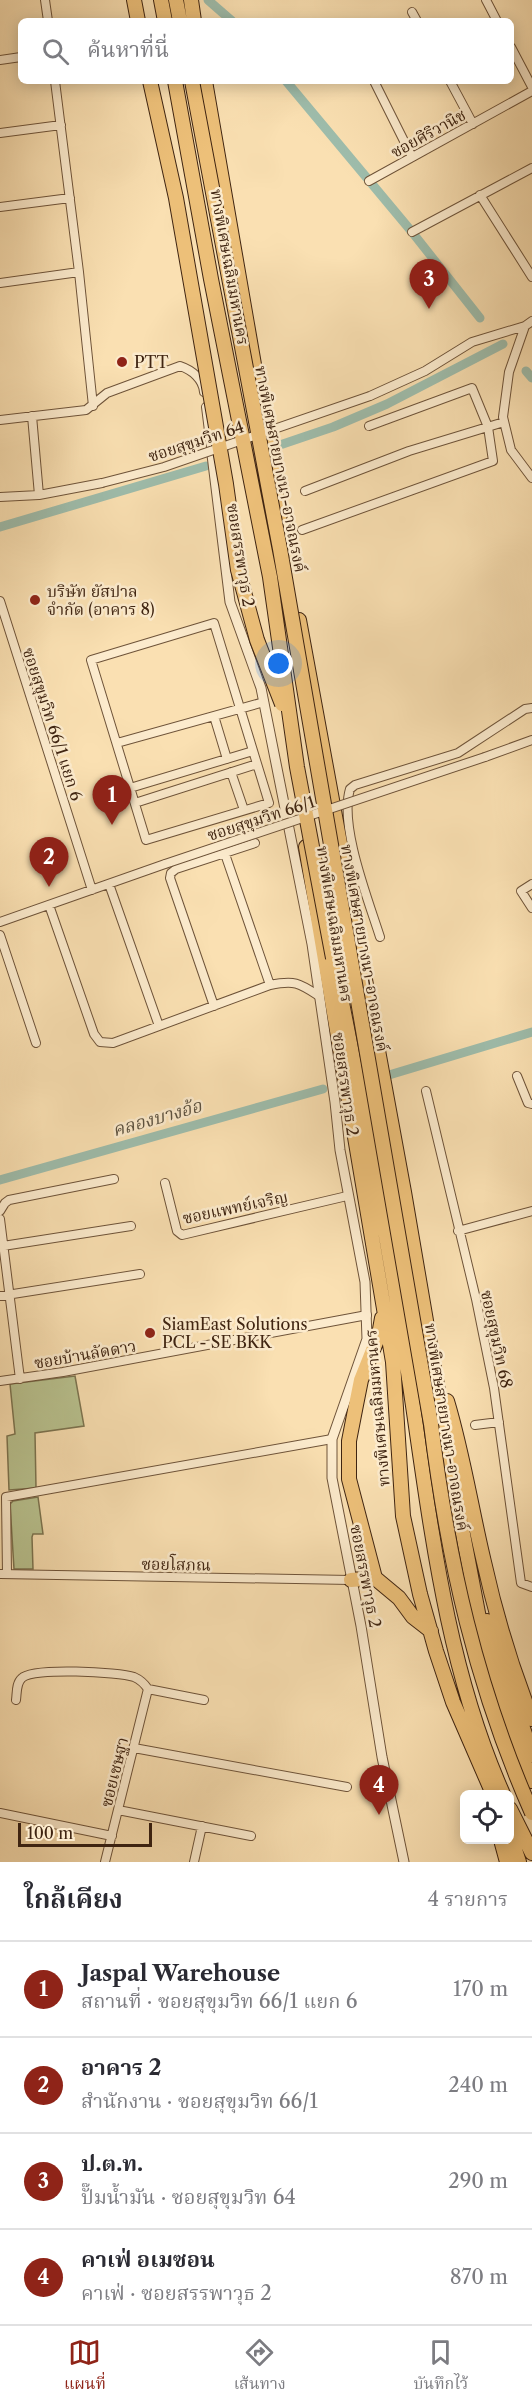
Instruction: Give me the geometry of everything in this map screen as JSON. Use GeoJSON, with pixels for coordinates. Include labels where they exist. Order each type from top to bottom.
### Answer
{"type":"FeatureCollection","features":[{"type":"Feature","properties":{"kind":"highway"},"geometry":{"type":"LineString","coordinates":[[134,0],[137,18]]}},
{"type":"Feature","properties":{"kind":"highway"},"geometry":{"type":"LineString","coordinates":[[161,0],[164,18]]}},
{"type":"Feature","properties":{"kind":"highway"},"geometry":{"type":"LineString","coordinates":[[168,0],[171,18]]}},
{"type":"Feature","properties":{"kind":"highway"},"geometry":{"type":"LineString","coordinates":[[176,0],[179,18]]}},
{"type":"Feature","properties":{"kind":"highway"},"geometry":{"type":"LineString","coordinates":[[191,0],[194,18]]}},
{"type":"Feature","properties":{"kind":"highway"},"geometry":{"type":"LineString","coordinates":[[151,84],[176,198],[226,484],[238,570],[257,640],[291,726]]}},
{"type":"Feature","properties":{"kind":"highway","name":"ทางพิเศษสายบางนา-อาจณรงค์"},"geometry":{"type":"LineString","coordinates":[[176,84],[211,279],[270,577],[291,726],[319,887],[371,1148],[440,1580],[454,1650],[469,1707],[501,1790]]}},
{"type":"Feature","properties":{"kind":"highway","name":"ทางพิเศษเฉลิมมหานคร"},"geometry":{"type":"LineString","coordinates":[[183,84],[267,582],[284,712],[326,975],[393,1362],[403,1516],[420,1594],[431,1631],[453,1702],[480,1766]]}},
{"type":"Feature","properties":{"kind":"highway","name":"ทางพิเศษสายบางนา-อาจณรงค์"},"geometry":{"type":"LineString","coordinates":[[193,84],[280,549],[431,1424],[450,1554],[488,1700],[507,1756],[532,1813]]}},
{"type":"Feature","properties":{"kind":"highway","name":"ทางพิเศษเฉลิมมหานคร"},"geometry":{"type":"LineString","coordinates":[[206,84],[285,545],[471,1577]]}},
{"type":"Feature","properties":{"kind":"highway"},"geometry":{"type":"LineString","coordinates":[[384,1305],[379,1335],[361,1380],[350,1441],[349,1479],[375,1578],[399,1598],[413,1617],[431,1631]]}},
{"type":"Feature","properties":{"kind":"highway"},"geometry":{"type":"LineString","coordinates":[[431,1348],[459,1440],[484,1563],[500,1625],[532,1719]]}},
{"type":"Feature","properties":{"kind":"highway"},"geometry":{"type":"LineString","coordinates":[[471,1577],[530,1751]]}},
{"type":"Feature","properties":{"kind":"highway"},"geometry":{"type":"LineString","coordinates":[[471,1577],[483,1639],[519,1750],[532,1781]]}},
{"type":"Feature","properties":{"kind":"highway"},"geometry":{"type":"LineString","coordinates":[[351,1580],[375,1578]]}},
{"type":"Feature","properties":{"kind":"highway"},"geometry":{"type":"LineString","coordinates":[[480,1766],[487,1790]]}},
{"type":"Feature","properties":{"kind":"highway"},"geometry":{"type":"LineString","coordinates":[[480,1766],[490,1790]]}},
{"type":"Feature","properties":{"kind":"highway"},"geometry":{"type":"LineString","coordinates":[[514,1817],[532,1853]]}},
{"type":"Feature","properties":{"kind":"highway"},"geometry":{"type":"LineString","coordinates":[[514,1835],[531,1862]]}},
{"type":"Feature","properties":{"kind":"highway"},"geometry":{"type":"LineString","coordinates":[[502,1844],[507,1862]]}},
{"type":"Feature","properties":{"kind":"highway"},"geometry":{"type":"LineString","coordinates":[[513,1844],[519,1862]]}},
{"type":"Feature","properties":{"kind":"street"},"geometry":{"type":"LineString","coordinates":[[45,0],[48,18]]}},
{"type":"Feature","properties":{"kind":"street"},"geometry":{"type":"LineString","coordinates":[[486,0],[495,18]]}},
{"type":"Feature","properties":{"kind":"street"},"geometry":{"type":"LineString","coordinates":[[412,12],[415,18]]}},
{"type":"Feature","properties":{"kind":"street"},"geometry":{"type":"LineString","coordinates":[[514,53],[532,89]]}},
{"type":"Feature","properties":{"kind":"street"},"geometry":{"type":"LineString","coordinates":[[0,60],[18,57]]}},
{"type":"Feature","properties":{"kind":"street"},"geometry":{"type":"LineString","coordinates":[[55,84],[93,406]]}},
{"type":"Feature","properties":{"kind":"street"},"geometry":{"type":"LineString","coordinates":[[376,84],[412,157]]}},
{"type":"Feature","properties":{"kind":"street"},"geometry":{"type":"LineString","coordinates":[[452,84],[473,124]]}},
{"type":"Feature","properties":{"kind":"street","name":"ซอยศิริวานิช"},"geometry":{"type":"LineString","coordinates":[[369,181],[532,89]]}},
{"type":"Feature","properties":{"kind":"street"},"geometry":{"type":"LineString","coordinates":[[0,133],[61,125]]}},
{"type":"Feature","properties":{"kind":"street"},"geometry":{"type":"LineString","coordinates":[[412,232],[532,168]]}},
{"type":"Feature","properties":{"kind":"street"},"geometry":{"type":"LineString","coordinates":[[480,195],[532,277]]}},
{"type":"Feature","properties":{"kind":"street"},"geometry":{"type":"LineString","coordinates":[[0,207],[70,198]]}},
{"type":"Feature","properties":{"kind":"street"},"geometry":{"type":"LineString","coordinates":[[0,283],[79,272]]}},
{"type":"Feature","properties":{"kind":"street","name":"ซอยสุขุมวิท 64"},"geometry":{"type":"LineString","coordinates":[[0,497],[39,495],[102,483],[164,466],[370,396],[425,371],[472,342],[528,324]]}},
{"type":"Feature","properties":{"kind":"street","name":"ซอยสุขุมวิท 64"},"geometry":{"type":"LineString","coordinates":[[528,324],[509,372],[503,417],[511,450],[532,478]]}},
{"type":"Feature","properties":{"kind":"street","name":"ซอยสรรพาวุธ 2"},"geometry":{"type":"LineString","coordinates":[[0,420],[86,410],[107,393],[180,366],[189,369],[204,386],[230,602],[264,702],[312,944],[347,1196],[365,1282],[367,1339],[332,1439],[332,1478],[361,1626],[382,1757],[404,1862]]}},
{"type":"Feature","properties":{"kind":"street"},"geometry":{"type":"LineString","coordinates":[[302,530],[493,461],[488,427],[472,387],[369,426]]}},
{"type":"Feature","properties":{"kind":"street"},"geometry":{"type":"LineString","coordinates":[[32,416],[39,495]]}},
{"type":"Feature","properties":{"kind":"street"},"geometry":{"type":"LineString","coordinates":[[305,490],[409,451],[504,422]]}},
{"type":"Feature","properties":{"kind":"street","name":"ซอยสุขุมวิท 66/1 แยก 6"},"geometry":{"type":"LineString","coordinates":[[0,601],[92,890]]}},
{"type":"Feature","properties":{"kind":"street"},"geometry":{"type":"LineString","coordinates":[[214,623],[269,803],[147,840],[117,743],[91,660],[214,623]]}},
{"type":"Feature","properties":{"kind":"street"},"geometry":{"type":"LineString","coordinates":[[117,743],[264,702]]}},
{"type":"Feature","properties":{"kind":"street"},"geometry":{"type":"LineString","coordinates":[[380,937],[354,852],[347,809],[350,789],[355,785],[458,753],[525,709],[532,708]]}},
{"type":"Feature","properties":{"kind":"street"},"geometry":{"type":"LineString","coordinates":[[214,716],[227,759]]}},
{"type":"Feature","properties":{"kind":"street","name":"ซอยสุขุมวิท 66/1"},"geometry":{"type":"LineString","coordinates":[[0,922],[532,740]]}},
{"type":"Feature","properties":{"kind":"street"},"geometry":{"type":"LineString","coordinates":[[130,788],[253,751]]}},
{"type":"Feature","properties":{"kind":"street"},"geometry":{"type":"LineString","coordinates":[[135,803],[257,764]]}},
{"type":"Feature","properties":{"kind":"street"},"geometry":{"type":"LineString","coordinates":[[231,772],[243,810]]}},
{"type":"Feature","properties":{"kind":"street"},"geometry":{"type":"LineString","coordinates":[[214,1006],[170,878],[176,869],[255,843]]}},
{"type":"Feature","properties":{"kind":"street"},"geometry":{"type":"LineString","coordinates":[[225,854],[270,985]]}},
{"type":"Feature","properties":{"kind":"street"},"geometry":{"type":"LineString","coordinates":[[110,884],[159,1026]]}},
{"type":"Feature","properties":{"kind":"street"},"geometry":{"type":"LineString","coordinates":[[532,884],[521,891],[532,908]]}},
{"type":"Feature","properties":{"kind":"street"},"geometry":{"type":"LineString","coordinates":[[49,905],[94,1034],[100,1042],[113,1042],[270,985],[288,981],[301,984],[319,996]]}},
{"type":"Feature","properties":{"kind":"street"},"geometry":{"type":"LineString","coordinates":[[0,934],[36,1042]]}},
{"type":"Feature","properties":{"kind":"street"},"geometry":{"type":"LineString","coordinates":[[517,1076],[528,1103],[532,1104]]}},
{"type":"Feature","properties":{"kind":"street","name":"ซอยสุขุมวิท 68"},"geometry":{"type":"LineString","coordinates":[[426,1091],[476,1299],[494,1388],[521,1583],[532,1587]]}},
{"type":"Feature","properties":{"kind":"street"},"geometry":{"type":"LineString","coordinates":[[0,1211],[9,1200],[114,1179]]}},
{"type":"Feature","properties":{"kind":"street","name":"ซอยแพทย์เจริญ"},"geometry":{"type":"LineString","coordinates":[[165,1183],[177,1231],[182,1235],[347,1196]]}},
{"type":"Feature","properties":{"kind":"street"},"geometry":{"type":"LineString","coordinates":[[458,1231],[532,1211]]}},
{"type":"Feature","properties":{"kind":"street","name":"ซอยบ้านลัดดาว"},"geometry":{"type":"LineString","coordinates":[[0,1222],[20,1379]]}},
{"type":"Feature","properties":{"kind":"street"},"geometry":{"type":"LineString","coordinates":[[3,1246],[131,1227]]}},
{"type":"Feature","properties":{"kind":"street"},"geometry":{"type":"LineString","coordinates":[[0,1296],[140,1274]]}},
{"type":"Feature","properties":{"kind":"street","name":"ซอยบ้านลัดดาว"},"geometry":{"type":"LineString","coordinates":[[0,1381],[367,1315]]}},
{"type":"Feature","properties":{"kind":"street"},"geometry":{"type":"LineString","coordinates":[[475,1425],[499,1422]]}},
{"type":"Feature","properties":{"kind":"street"},"geometry":{"type":"LineString","coordinates":[[3,1574],[6,1497],[332,1439]]}},
{"type":"Feature","properties":{"kind":"street","name":"ซอยโสภณ"},"geometry":{"type":"LineString","coordinates":[[3,1574],[351,1580]]}},
{"type":"Feature","properties":{"kind":"street"},"geometry":{"type":"LineString","coordinates":[[16,1700],[21,1678],[29,1673],[80,1672],[132,1676],[143,1682],[148,1689],[204,1700]]}},
{"type":"Feature","properties":{"kind":"street","name":"ซอยเชษฐา"},"geometry":{"type":"LineString","coordinates":[[105,1862],[148,1689]]}},
{"type":"Feature","properties":{"kind":"street"},"geometry":{"type":"LineString","coordinates":[[134,1748],[347,1787]]}},
{"type":"Feature","properties":{"kind":"street"},"geometry":{"type":"LineString","coordinates":[[118,1810],[251,1836]]}},
{"type":"Feature","properties":{"kind":"street"},"geometry":{"type":"LineString","coordinates":[[0,1813],[112,1836]]}},
{"type":"Feature","properties":{"kind":"street"},"geometry":{"type":"LineString","coordinates":[[194,1862],[202,1826]]}},
{"type":"Feature","properties":{"kind":"green space"},"geometry":{"type":"Polygon","coordinates":[[[75,1376],[84,1426],[35,1433],[36,1488],[9,1490],[7,1436],[15,1434],[10,1384],[75,1376]]]}},
{"type":"Feature","properties":{"kind":"green space"},"geometry":{"type":"Polygon","coordinates":[[[38,1497],[43,1534],[33,1534],[32,1537],[33,1569],[14,1569],[10,1504],[13,1501],[38,1497]]]}},
{"type":"Feature","properties":{"kind":"waterway"},"geometry":{"type":"LineString","coordinates":[[208,0],[229,18]]}},
{"type":"Feature","properties":{"kind":"waterway"},"geometry":{"type":"LineString","coordinates":[[289,84],[412,232],[480,318]]}},
{"type":"Feature","properties":{"kind":"waterway"},"geometry":{"type":"LineString","coordinates":[[274,447],[333,427],[387,404],[503,344]]}},
{"type":"Feature","properties":{"kind":"waterway"},"geometry":{"type":"LineString","coordinates":[[526,371],[532,378]]}},
{"type":"Feature","properties":{"kind":"waterway"},"geometry":{"type":"LineString","coordinates":[[0,527],[206,466]]}},
{"type":"Feature","properties":{"kind":"waterway","name":"คลองบางอ้อ"},"geometry":{"type":"LineString","coordinates":[[389,1075],[532,1032]]}},
{"type":"Feature","properties":{"kind":"waterway","name":"คลองบางอ้อ"},"geometry":{"type":"LineString","coordinates":[[0,1180],[323,1089]]}},
{"type":"Feature","properties":{"kind":"place","name":"ป.ต.ท."},"geometry":{"type":"Point","coordinates":[429,309]}},
{"type":"Feature","properties":{"kind":"place","name":"PTT"},"geometry":{"type":"Point","coordinates":[122,362]}},
{"type":"Feature","properties":{"kind":"place","name":"บริษัท ยัสปาล จำกัด (อาคาร 8)"},"geometry":{"type":"Point","coordinates":[35,600]}},
{"type":"Feature","properties":{"kind":"place","name":"Jaspal Warehouse"},"geometry":{"type":"Point","coordinates":[112,825]}},
{"type":"Feature","properties":{"kind":"place","name":"อาคาร 2"},"geometry":{"type":"Point","coordinates":[49,887]}},
{"type":"Feature","properties":{"kind":"place","name":"SiamEast Solutions PCL - SE BKK"},"geometry":{"type":"Point","coordinates":[150,1333]}},
{"type":"Feature","properties":{"kind":"place","name":"คาเฟ่ อเมซอน"},"geometry":{"type":"Point","coordinates":[379,1815]}}]}
